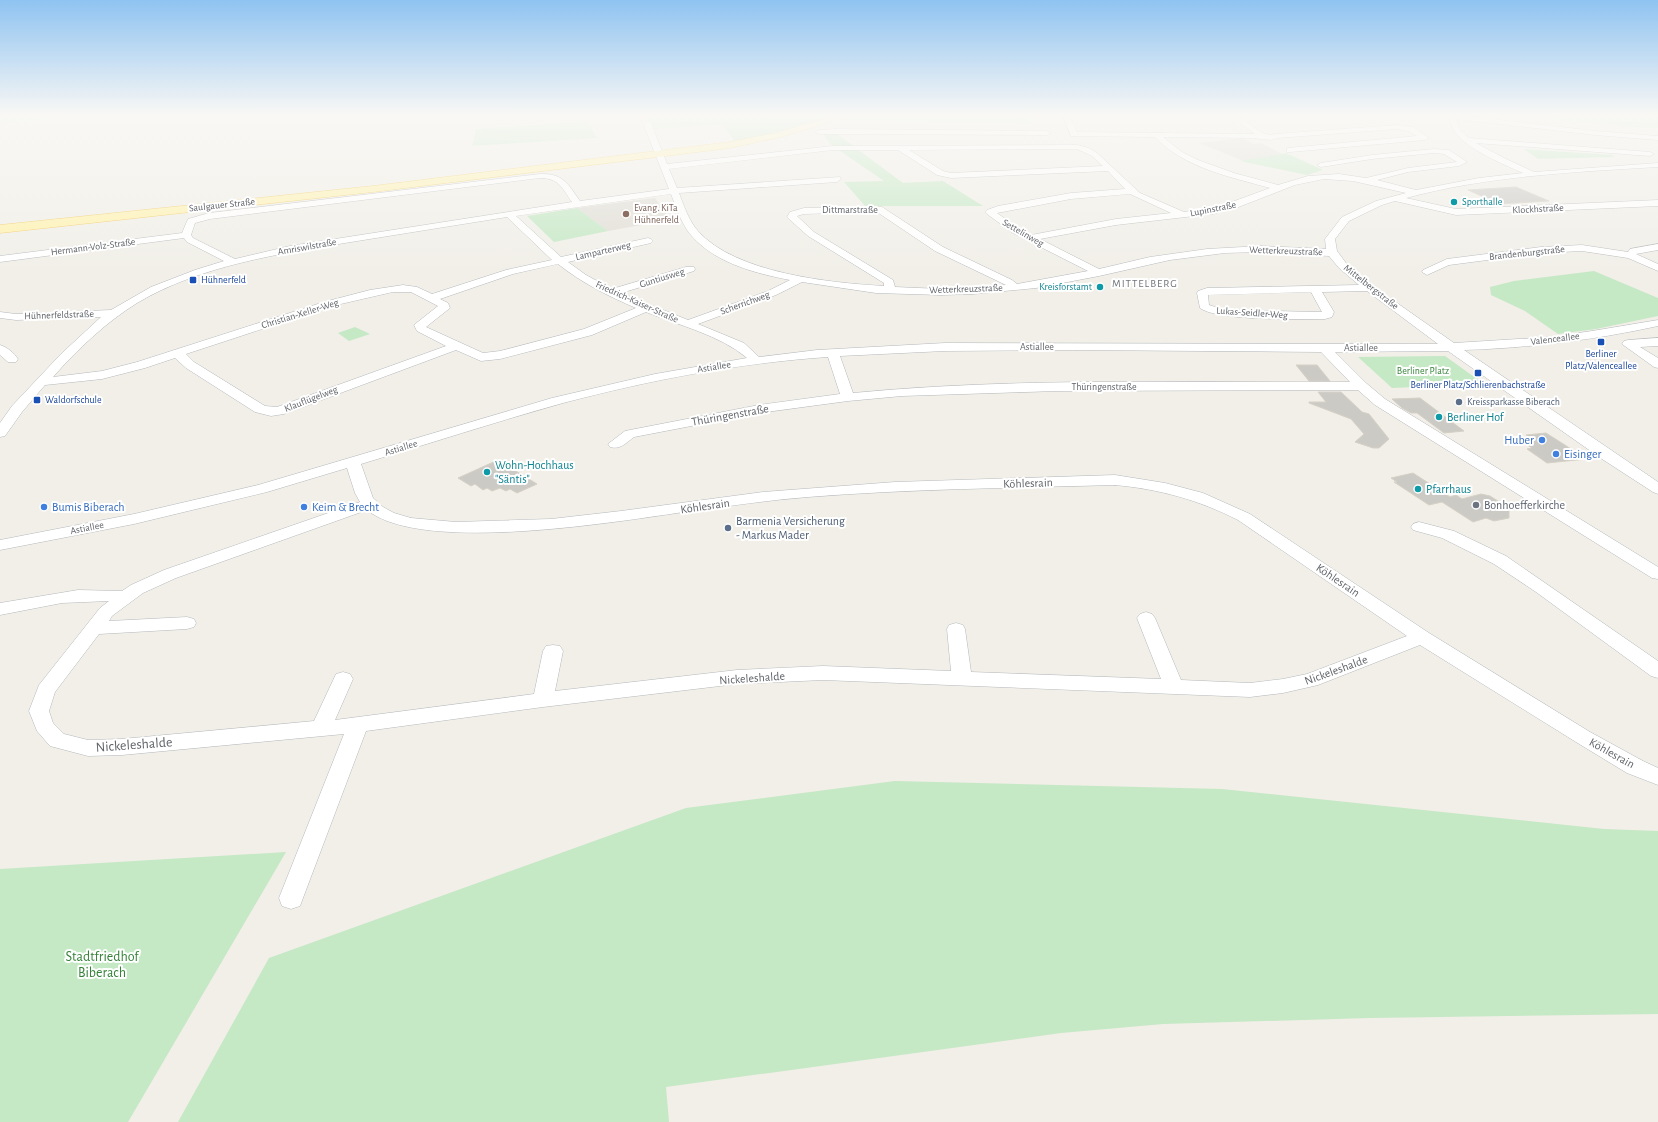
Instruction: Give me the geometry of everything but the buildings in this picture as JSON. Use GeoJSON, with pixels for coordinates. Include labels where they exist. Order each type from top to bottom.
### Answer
{"type":"FeatureCollection","features":[{"type":"Feature","properties":{"kind":"main road","name":"Saulgauer Straße"},"geometry":{"type":"LineString","coordinates":[[0,229],[373,189],[542,168]]}},
{"type":"Feature","properties":{"kind":"street","name":"Wetterkreuzstraße"},"geometry":{"type":"LineString","coordinates":[[665,168],[693,232],[708,247],[726,258],[741,264],[800,279],[890,290],[967,291],[1056,282],[1160,258],[1218,251],[1270,249],[1333,253]]}},
{"type":"Feature","properties":{"kind":"street"},"geometry":{"type":"LineString","coordinates":[[933,168],[940,173],[951,176],[1103,168]]}},
{"type":"Feature","properties":{"kind":"street"},"geometry":{"type":"LineString","coordinates":[[1110,168],[1131,191],[1143,198],[1182,215]]}},
{"type":"Feature","properties":{"kind":"street"},"geometry":{"type":"LineString","coordinates":[[1214,168],[1225,173],[1279,188]]}},
{"type":"Feature","properties":{"kind":"street"},"geometry":{"type":"LineString","coordinates":[[1328,168],[1348,177]]}},
{"type":"Feature","properties":{"kind":"street"},"geometry":{"type":"LineString","coordinates":[[1367,180],[1408,170],[1422,168]]}},
{"type":"Feature","properties":{"kind":"street"},"geometry":{"type":"LineString","coordinates":[[1518,168],[1533,175]]}},
{"type":"Feature","properties":{"kind":"street","name":"Mittelbergstraße"},"geometry":{"type":"LineString","coordinates":[[1616,168],[1533,175],[1471,183],[1395,198],[1373,205],[1358,212],[1343,222],[1335,230],[1330,239],[1330,247],[1347,270],[1369,288],[1450,347],[1601,452],[1658,489]]}},
{"type":"Feature","properties":{"kind":"street"},"geometry":{"type":"LineString","coordinates":[[233,262],[190,240],[186,235],[190,221],[209,216],[546,175],[559,178],[578,204]]}},
{"type":"Feature","properties":{"kind":"street","name":"Lupinstraße"},"geometry":{"type":"LineString","coordinates":[[1030,238],[1107,223],[1210,212],[1236,206],[1279,188],[1320,176],[1348,177],[1367,180],[1415,193]]}},
{"type":"Feature","properties":{"kind":"street","name":"Amriswilstraße"},"geometry":{"type":"LineString","coordinates":[[0,433],[16,410],[74,347],[114,313],[157,289],[189,276],[233,262],[290,250],[578,204],[674,191],[837,179]]}},
{"type":"Feature","properties":{"kind":"street","name":"Settelinweg"},"geometry":{"type":"LineString","coordinates":[[1099,273],[1030,238],[1004,223],[990,212],[998,209],[1058,198],[1131,191]]}},
{"type":"Feature","properties":{"kind":"street","name":"Klockhstraße"},"geometry":{"type":"LineString","coordinates":[[1395,198],[1433,208],[1456,212],[1658,203]]}},
{"type":"Feature","properties":{"kind":"street","name":"Dittmarstraße"},"geometry":{"type":"LineString","coordinates":[[890,290],[889,282],[811,234],[795,221],[792,217],[793,214],[804,211],[879,209],[939,249],[1008,282],[1014,287]]}},
{"type":"Feature","properties":{"kind":"street","name":"Friedrich-Kaiser-Straße"},"geometry":{"type":"LineString","coordinates":[[509,214],[534,241],[558,261],[581,276],[610,293],[740,346],[752,357],[754,361]]}},
{"type":"Feature","properties":{"kind":"street","name":"Hermann-Volz-Straße"},"geometry":{"type":"LineString","coordinates":[[0,259],[186,235]]}},
{"type":"Feature","properties":{"kind":"street","name":"Lamparterweg"},"geometry":{"type":"LineString","coordinates":[[558,261],[648,241]]}},
{"type":"Feature","properties":{"kind":"street"},"geometry":{"type":"LineString","coordinates":[[1658,247],[1634,251],[1630,255],[1658,268]]}},
{"type":"Feature","properties":{"kind":"street","name":"Brandenburgstraße"},"geometry":{"type":"LineString","coordinates":[[1427,272],[1447,262],[1541,250],[1582,248],[1630,255]]}},
{"type":"Feature","properties":{"kind":"street"},"geometry":{"type":"LineString","coordinates":[[431,298],[510,272],[558,261]]}},
{"type":"Feature","properties":{"kind":"street","name":"Guntiusweg"},"geometry":{"type":"LineString","coordinates":[[610,293],[690,269]]}},
{"type":"Feature","properties":{"kind":"street","name":"Scherrichweg"},"geometry":{"type":"LineString","coordinates":[[688,324],[772,294],[800,279]]}},
{"type":"Feature","properties":{"kind":"street","name":"Christian-Xeller-Weg"},"geometry":{"type":"LineString","coordinates":[[41,382],[102,375],[177,354],[328,304],[358,296],[409,288],[431,298]]}},
{"type":"Feature","properties":{"kind":"street","name":"Lukas-Seidler-Weg"},"geometry":{"type":"LineString","coordinates":[[1315,290],[1328,312],[1328,315],[1225,312],[1208,309],[1204,306],[1201,296],[1202,293],[1207,291],[1369,288]]}},
{"type":"Feature","properties":{"kind":"street"},"geometry":{"type":"LineString","coordinates":[[431,298],[444,305],[444,308],[420,325],[421,328],[481,357],[500,355],[588,332],[646,308]]}},
{"type":"Feature","properties":{"kind":"street","name":"Hühnerfeldstraße"},"geometry":{"type":"LineString","coordinates":[[2,316],[114,313]]}},
{"type":"Feature","properties":{"kind":"street","name":"Valenceallee"},"geometry":{"type":"LineString","coordinates":[[1450,347],[1566,339],[1656,325]]}},
{"type":"Feature","properties":{"kind":"street"},"geometry":{"type":"LineString","coordinates":[[1658,342],[1628,344],[1658,364]]}},
{"type":"Feature","properties":{"kind":"street","name":"Klauflügelweg"},"geometry":{"type":"LineString","coordinates":[[177,354],[190,365],[260,409],[271,412],[280,411],[456,346]]}},
{"type":"Feature","properties":{"kind":"street","name":"Astiallee"},"geometry":{"type":"LineString","coordinates":[[0,545],[134,519],[262,489],[550,403],[604,389],[674,373],[754,361],[833,353],[946,347],[1450,347]]}},
{"type":"Feature","properties":{"kind":"street"},"geometry":{"type":"LineString","coordinates":[[1324,348],[1361,386],[1380,402],[1658,574]]}},
{"type":"Feature","properties":{"kind":"street"},"geometry":{"type":"LineString","coordinates":[[0,349],[12,359]]}},
{"type":"Feature","properties":{"kind":"street"},"geometry":{"type":"LineString","coordinates":[[833,353],[848,397]]}},
{"type":"Feature","properties":{"kind":"street","name":"Thüringenstraße"},"geometry":{"type":"LineString","coordinates":[[614,444],[630,434],[759,409],[848,397],[902,392],[1058,387],[1361,386]]}},
{"type":"Feature","properties":{"kind":"street"},"geometry":{"type":"LineString","coordinates":[[0,412],[16,410]]}},
{"type":"Feature","properties":{"kind":"street"},"geometry":{"type":"LineString","coordinates":[[352,462],[361,490],[368,504]]}},
{"type":"Feature","properties":{"kind":"street","name":"Köhlesrain"},"geometry":{"type":"LineString","coordinates":[[368,504],[388,516],[426,526],[502,527],[646,514],[763,498],[872,489],[1108,480],[1134,482],[1180,491],[1227,508],[1262,529],[1422,638],[1583,737],[1635,767],[1658,777]]}},
{"type":"Feature","properties":{"kind":"street","name":"Nickeleshalde"},"geometry":{"type":"LineString","coordinates":[[368,504],[170,574],[150,582],[125,597],[106,612],[92,628],[46,690],[39,711],[44,726],[57,740],[88,748],[122,747],[358,725],[543,700],[737,677],[823,673],[1250,690],[1283,686],[1311,680],[1422,638]]}},
{"type":"Feature","properties":{"kind":"street"},"geometry":{"type":"LineString","coordinates":[[1419,527],[1448,534],[1500,560],[1658,671]]}},
{"type":"Feature","properties":{"kind":"street"},"geometry":{"type":"LineString","coordinates":[[0,609],[74,595],[108,594],[125,597]]}},
{"type":"Feature","properties":{"kind":"street"},"geometry":{"type":"LineString","coordinates":[[1146,618],[1174,687]]}},
{"type":"Feature","properties":{"kind":"street"},"geometry":{"type":"LineString","coordinates":[[92,628],[187,623]]}},
{"type":"Feature","properties":{"kind":"street"},"geometry":{"type":"LineString","coordinates":[[956,629],[962,678]]}},
{"type":"Feature","properties":{"kind":"street"},"geometry":{"type":"LineString","coordinates":[[543,700],[553,652]]}},
{"type":"Feature","properties":{"kind":"street"},"geometry":{"type":"LineString","coordinates":[[321,728],[343,679]]}},
{"type":"Feature","properties":{"kind":"street"},"geometry":{"type":"LineString","coordinates":[[291,898],[358,725]]}},
{"type":"Feature","properties":{"kind":"shaded area","name":"Evang. KiTa Hühnerfeld"},"geometry":{"type":"Polygon","coordinates":[[[655,198],[670,220],[608,231],[577,208],[655,198]]]}},
{"type":"Feature","properties":{"kind":"green space"},"geometry":{"type":"Polygon","coordinates":[[[866,168],[883,168],[903,183],[943,181],[983,206],[865,206],[844,182],[884,181],[866,168]]]}},
{"type":"Feature","properties":{"kind":"green space"},"geometry":{"type":"Polygon","coordinates":[[[1275,168],[1319,168],[1323,170],[1307,175],[1275,168]]]}},
{"type":"Feature","properties":{"kind":"green space"},"geometry":{"type":"Polygon","coordinates":[[[577,208],[608,231],[554,242],[527,216],[577,208]]]}},
{"type":"Feature","properties":{"kind":"green space"},"geometry":{"type":"Polygon","coordinates":[[[1594,271],[1658,298],[1658,316],[1596,329],[1558,334],[1525,311],[1491,295],[1490,287],[1514,281],[1594,271]]]}},
{"type":"Feature","properties":{"kind":"green space"},"geometry":{"type":"Polygon","coordinates":[[[355,327],[370,334],[349,341],[338,333],[355,327]]]}},
{"type":"Feature","properties":{"kind":"green space","name":"Berliner Platz"},"geometry":{"type":"Polygon","coordinates":[[[1445,356],[1484,384],[1392,388],[1358,357],[1445,356]]]}},
{"type":"Feature","properties":{"kind":"green space"},"geometry":{"type":"Polygon","coordinates":[[[895,781],[1222,789],[1604,829],[1658,831],[1658,1014],[1369,1018],[1163,1024],[1061,1033],[666,1087],[669,1122],[178,1122],[269,958],[686,808],[895,781]]]}},
{"type":"Feature","properties":{"kind":"green space","name":"Stadtfriedhof Biberach"},"geometry":{"type":"Polygon","coordinates":[[[286,852],[128,1122],[0,1122],[0,869],[286,852]]]}},
{"type":"Feature","properties":{"kind":"place","name":"Sporthalle"},"geometry":{"type":"Point","coordinates":[1454,202]}},
{"type":"Feature","properties":{"kind":"place","name":"Evang. KiTa Hühnerfeld"},"geometry":{"type":"Point","coordinates":[626,214]}},
{"type":"Feature","properties":{"kind":"place","name":"Hühnerfeld"},"geometry":{"type":"Point","coordinates":[193,280]}},
{"type":"Feature","properties":{"kind":"place","name":"Kreisforstamt"},"geometry":{"type":"Point","coordinates":[1100,287]}},
{"type":"Feature","properties":{"kind":"place","name":"Berliner Platz/Valenceallee"},"geometry":{"type":"Point","coordinates":[1601,342]}},
{"type":"Feature","properties":{"kind":"place","name":"Berliner Platz/Schlierenbachstraße"},"geometry":{"type":"Point","coordinates":[1478,373]}},
{"type":"Feature","properties":{"kind":"place","name":"Waldorfschule"},"geometry":{"type":"Point","coordinates":[37,400]}},
{"type":"Feature","properties":{"kind":"place","name":"Kreissparkasse Biberach"},"geometry":{"type":"Point","coordinates":[1459,402]}},
{"type":"Feature","properties":{"kind":"place","name":"Berliner Hof"},"geometry":{"type":"Point","coordinates":[1439,417]}},
{"type":"Feature","properties":{"kind":"place","name":"Huber"},"geometry":{"type":"Point","coordinates":[1542,440]}},
{"type":"Feature","properties":{"kind":"place","name":"Eisinger"},"geometry":{"type":"Point","coordinates":[1556,454]}},
{"type":"Feature","properties":{"kind":"place","name":"Wohn-Hochhaus \"Säntis\""},"geometry":{"type":"Point","coordinates":[487,472]}},
{"type":"Feature","properties":{"kind":"place","name":"Pfarrhaus"},"geometry":{"type":"Point","coordinates":[1418,489]}},
{"type":"Feature","properties":{"kind":"place","name":"Bonhoefferkirche"},"geometry":{"type":"Point","coordinates":[1476,505]}},
{"type":"Feature","properties":{"kind":"place","name":"Bumis Biberach"},"geometry":{"type":"Point","coordinates":[44,507]}},
{"type":"Feature","properties":{"kind":"place","name":"Keim & Brecht"},"geometry":{"type":"Point","coordinates":[304,507]}},
{"type":"Feature","properties":{"kind":"place","name":"Barmenia Versicherung - Markus Mader"},"geometry":{"type":"Point","coordinates":[728,528]}},
{"type":"Feature","properties":{"kind":"district","name":"MITTELBERG"},"geometry":{"type":"Point","coordinates":[1145,283]}}]}
